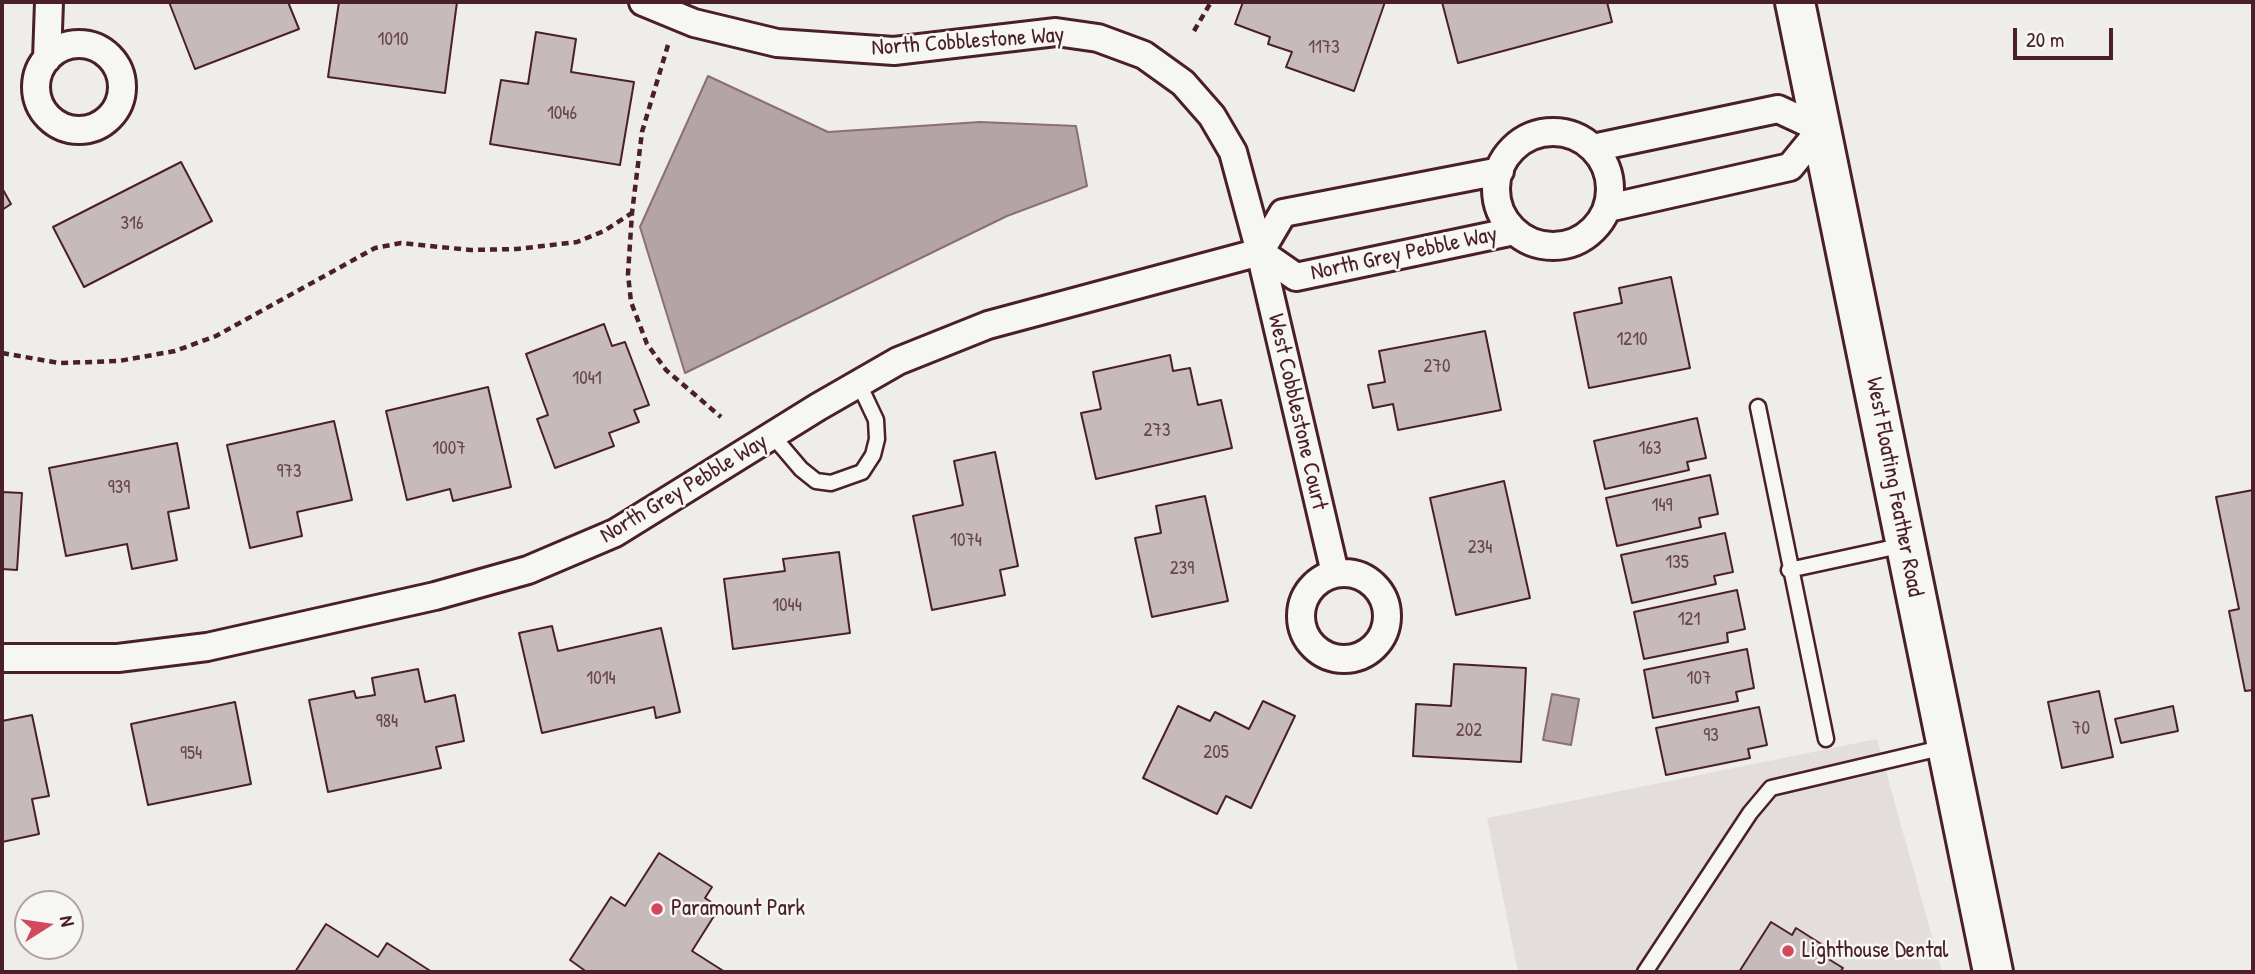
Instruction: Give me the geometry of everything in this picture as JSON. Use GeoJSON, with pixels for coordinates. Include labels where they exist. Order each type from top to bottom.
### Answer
{"type":"FeatureCollection","features":[{"type":"Feature","properties":{"kind":"main road","name":"West Floating Feather Road"},"geometry":{"type":"LineString","coordinates":[[1795,2],[1993,972]]}},
{"type":"Feature","properties":{"kind":"street"},"geometry":{"type":"LineString","coordinates":[[47,59],[49,2]]}},
{"type":"Feature","properties":{"kind":"street","name":"North Cobblestone Way"},"geometry":{"type":"LineString","coordinates":[[643,2],[694,23],[777,43],[894,51],[1056,32],[1098,38],[1144,55],[1183,83],[1212,116],[1233,152],[1260,252]]}},
{"type":"Feature","properties":{"kind":"street"},"geometry":{"type":"LineString","coordinates":[[1260,252],[1283,213],[1500,171],[1507,156],[1518,144],[1540,134],[1564,133],[1593,148],[1609,176],[1608,208],[1790,167],[1821,129],[1778,108],[1593,148]]}},
{"type":"Feature","properties":{"kind":"street","name":"North Grey Pebble Way"},"geometry":{"type":"LineString","coordinates":[[1500,171],[1496,187],[1498,203],[1514,231],[1543,246],[1575,243],[1600,223],[1608,208]]}},
{"type":"Feature","properties":{"kind":"street","name":"North Grey Pebble Way"},"geometry":{"type":"LineString","coordinates":[[2,658],[118,658],[207,646],[435,596],[528,570],[615,533],[772,435],[898,361],[988,325],[1260,252],[1296,277],[1514,231]]}},
{"type":"Feature","properties":{"kind":"street","name":"West Cobblestone Court"},"geometry":{"type":"LineString","coordinates":[[1260,252],[1335,573]]}},
{"type":"Feature","properties":{"kind":"lane"},"geometry":{"type":"LineString","coordinates":[[772,435],[801,469],[816,481],[831,482],[862,472],[873,455],[877,439],[876,420],[859,383]]}},
{"type":"Feature","properties":{"kind":"lane"},"geometry":{"type":"LineString","coordinates":[[1758,407],[1789,570],[1826,739]]}},
{"type":"Feature","properties":{"kind":"lane"},"geometry":{"type":"LineString","coordinates":[[1789,570],[1905,545]]}},
{"type":"Feature","properties":{"kind":"lane"},"geometry":{"type":"LineString","coordinates":[[1645,972],[1750,813],[1771,788],[1947,746]]}},
{"type":"Feature","properties":{"kind":"path"},"geometry":{"type":"LineString","coordinates":[[1194,31],[1211,2]]}},
{"type":"Feature","properties":{"kind":"path"},"geometry":{"type":"LineString","coordinates":[[668,45],[642,132],[628,274],[631,302],[647,344],[666,370],[721,417]]}},
{"type":"Feature","properties":{"kind":"path"},"geometry":{"type":"LineString","coordinates":[[2,353],[59,363],[119,361],[175,351],[216,336],[375,248],[401,243],[470,250],[505,249],[577,242],[604,231],[632,213]]}},
{"type":"Feature","properties":{"kind":"shaded area"},"geometry":{"type":"Polygon","coordinates":[[[708,76],[828,132],[980,122],[1076,126],[1087,186],[1007,216],[685,373],[640,227],[708,76]]]}},
{"type":"Feature","properties":{"kind":"shaded area"},"geometry":{"type":"Polygon","coordinates":[[[1552,694],[1579,699],[1571,745],[1543,740],[1552,694]]]}},
{"type":"Feature","properties":{"kind":"shaded area"},"geometry":{"type":"Polygon","coordinates":[[[1877,739],[1942,972],[1518,972],[1487,818],[1877,739]]]}},
{"type":"Feature","properties":{"kind":"building"},"geometry":{"type":"Polygon","coordinates":[[[169,2],[288,2],[299,29],[195,69],[169,2]]]}},
{"type":"Feature","properties":{"kind":"building"},"geometry":{"type":"Polygon","coordinates":[[[339,2],[457,2],[445,93],[328,77],[339,2]]]}},
{"type":"Feature","properties":{"kind":"building"},"geometry":{"type":"Polygon","coordinates":[[[1243,2],[1385,2],[1354,91],[1286,67],[1292,52],[1268,44],[1270,37],[1235,24],[1243,2]]]}},
{"type":"Feature","properties":{"kind":"building"},"geometry":{"type":"Polygon","coordinates":[[[1442,2],[1607,2],[1612,22],[1458,63],[1442,2]]]}},
{"type":"Feature","properties":{"kind":"building"},"geometry":{"type":"Polygon","coordinates":[[[536,32],[576,39],[571,72],[634,82],[620,165],[490,144],[501,80],[528,84],[536,32]]]}},
{"type":"Feature","properties":{"kind":"building"},"geometry":{"type":"Polygon","coordinates":[[[181,162],[212,221],[84,287],[53,227],[181,162]]]}},
{"type":"Feature","properties":{"kind":"building"},"geometry":{"type":"Polygon","coordinates":[[[2,188],[11,204],[2,210],[2,188]]]}},
{"type":"Feature","properties":{"kind":"building"},"geometry":{"type":"Polygon","coordinates":[[[1671,277],[1690,368],[1589,388],[1574,313],[1622,303],[1619,288],[1671,277]]]}},
{"type":"Feature","properties":{"kind":"building"},"geometry":{"type":"Polygon","coordinates":[[[604,324],[612,346],[625,342],[649,405],[634,410],[639,422],[609,433],[614,446],[555,468],[537,419],[548,415],[526,354],[604,324]]]}},
{"type":"Feature","properties":{"kind":"building"},"geometry":{"type":"Polygon","coordinates":[[[1485,331],[1501,410],[1398,430],[1393,404],[1373,408],[1368,385],[1385,382],[1379,351],[1485,331]]]}},
{"type":"Feature","properties":{"kind":"building"},"geometry":{"type":"Polygon","coordinates":[[[1170,355],[1173,371],[1190,368],[1198,405],[1221,400],[1232,448],[1096,479],[1081,413],[1101,409],[1093,372],[1170,355]]]}},
{"type":"Feature","properties":{"kind":"building"},"geometry":{"type":"Polygon","coordinates":[[[488,387],[511,487],[453,501],[450,489],[407,500],[386,411],[488,387]]]}},
{"type":"Feature","properties":{"kind":"building"},"geometry":{"type":"Polygon","coordinates":[[[1697,418],[1706,458],[1687,462],[1689,470],[1605,489],[1594,441],[1697,418]]]}},
{"type":"Feature","properties":{"kind":"building"},"geometry":{"type":"Polygon","coordinates":[[[334,421],[352,500],[297,512],[302,536],[250,548],[227,445],[334,421]]]}},
{"type":"Feature","properties":{"kind":"building"},"geometry":{"type":"Polygon","coordinates":[[[177,443],[189,508],[168,512],[177,560],[132,569],[127,544],[66,556],[49,468],[177,443]]]}},
{"type":"Feature","properties":{"kind":"building"},"geometry":{"type":"Polygon","coordinates":[[[995,452],[1018,566],[1000,570],[1005,595],[932,610],[913,516],[963,505],[954,461],[995,452]]]}},
{"type":"Feature","properties":{"kind":"building"},"geometry":{"type":"Polygon","coordinates":[[[1710,475],[1718,514],[1699,518],[1701,527],[1617,546],[1606,498],[1710,475]]]}},
{"type":"Feature","properties":{"kind":"building"},"geometry":{"type":"Polygon","coordinates":[[[1504,481],[1530,598],[1456,615],[1430,498],[1504,481]]]}},
{"type":"Feature","properties":{"kind":"building"},"geometry":{"type":"Polygon","coordinates":[[[2253,490],[2253,690],[2245,691],[2229,611],[2239,609],[2216,497],[2253,490]]]}},
{"type":"Feature","properties":{"kind":"building"},"geometry":{"type":"Polygon","coordinates":[[[2,492],[22,493],[17,570],[2,569],[2,492]]]}},
{"type":"Feature","properties":{"kind":"building"},"geometry":{"type":"Polygon","coordinates":[[[1205,496],[1228,601],[1152,617],[1135,538],[1161,533],[1156,506],[1205,496]]]}},
{"type":"Feature","properties":{"kind":"building"},"geometry":{"type":"Polygon","coordinates":[[[1725,533],[1733,572],[1714,576],[1716,584],[1632,603],[1621,555],[1725,533]]]}},
{"type":"Feature","properties":{"kind":"building"},"geometry":{"type":"Polygon","coordinates":[[[839,552],[850,633],[733,649],[724,579],[785,571],[783,559],[839,552]]]}},
{"type":"Feature","properties":{"kind":"building"},"geometry":{"type":"Polygon","coordinates":[[[1737,590],[1745,629],[1727,633],[1728,642],[1644,659],[1634,612],[1737,590]]]}},
{"type":"Feature","properties":{"kind":"building"},"geometry":{"type":"Polygon","coordinates":[[[552,626],[558,651],[661,628],[680,712],[656,718],[654,707],[542,733],[519,633],[552,626]]]}},
{"type":"Feature","properties":{"kind":"building"},"geometry":{"type":"Polygon","coordinates":[[[1747,649],[1754,688],[1736,692],[1738,701],[1653,718],[1644,670],[1747,649]]]}},
{"type":"Feature","properties":{"kind":"building"},"geometry":{"type":"Polygon","coordinates":[[[1454,664],[1526,668],[1521,762],[1413,756],[1416,704],[1451,706],[1454,664]]]}},
{"type":"Feature","properties":{"kind":"building"},"geometry":{"type":"Polygon","coordinates":[[[418,669],[425,702],[455,695],[464,741],[436,747],[441,768],[328,792],[309,700],[354,691],[356,698],[375,695],[372,678],[418,669]]]}},
{"type":"Feature","properties":{"kind":"building"},"geometry":{"type":"Polygon","coordinates":[[[2099,691],[2113,757],[2062,768],[2048,702],[2099,691]]]}},
{"type":"Feature","properties":{"kind":"building"},"geometry":{"type":"Polygon","coordinates":[[[1263,701],[1295,716],[1251,808],[1226,796],[1217,814],[1143,778],[1178,706],[1210,721],[1215,712],[1249,729],[1263,701]]]}},
{"type":"Feature","properties":{"kind":"building"},"geometry":{"type":"Polygon","coordinates":[[[235,702],[251,784],[148,805],[131,724],[235,702]]]}},
{"type":"Feature","properties":{"kind":"building"},"geometry":{"type":"Polygon","coordinates":[[[2173,706],[2178,731],[2121,743],[2115,719],[2173,706]]]}},
{"type":"Feature","properties":{"kind":"building"},"geometry":{"type":"Polygon","coordinates":[[[1759,707],[1767,745],[1748,749],[1750,758],[1666,775],[1656,728],[1759,707]]]}},
{"type":"Feature","properties":{"kind":"building"},"geometry":{"type":"Polygon","coordinates":[[[32,715],[49,796],[32,799],[39,834],[2,842],[2,721],[32,715]]]}},
{"type":"Feature","properties":{"kind":"building","name":"Paramount Park"},"geometry":{"type":"Polygon","coordinates":[[[659,853],[712,887],[705,898],[714,904],[708,913],[714,916],[692,951],[725,972],[583,972],[584,970],[570,960],[611,897],[625,906],[659,853]]]}},
{"type":"Feature","properties":{"kind":"building","name":"Lighthouse Dental"},"geometry":{"type":"Polygon","coordinates":[[[1771,922],[1792,935],[1796,928],[1826,947],[1822,955],[1843,968],[1840,972],[1739,972],[1771,922]]]}},
{"type":"Feature","properties":{"kind":"building"},"geometry":{"type":"Polygon","coordinates":[[[326,924],[378,957],[387,943],[432,972],[295,972],[326,924]]]}},
{"type":"Feature","properties":{"kind":"place","name":"Paramount Park"},"geometry":{"type":"Point","coordinates":[657,909]}},
{"type":"Feature","properties":{"kind":"place","name":"Lighthouse Dental"},"geometry":{"type":"Point","coordinates":[1788,951]}}]}
